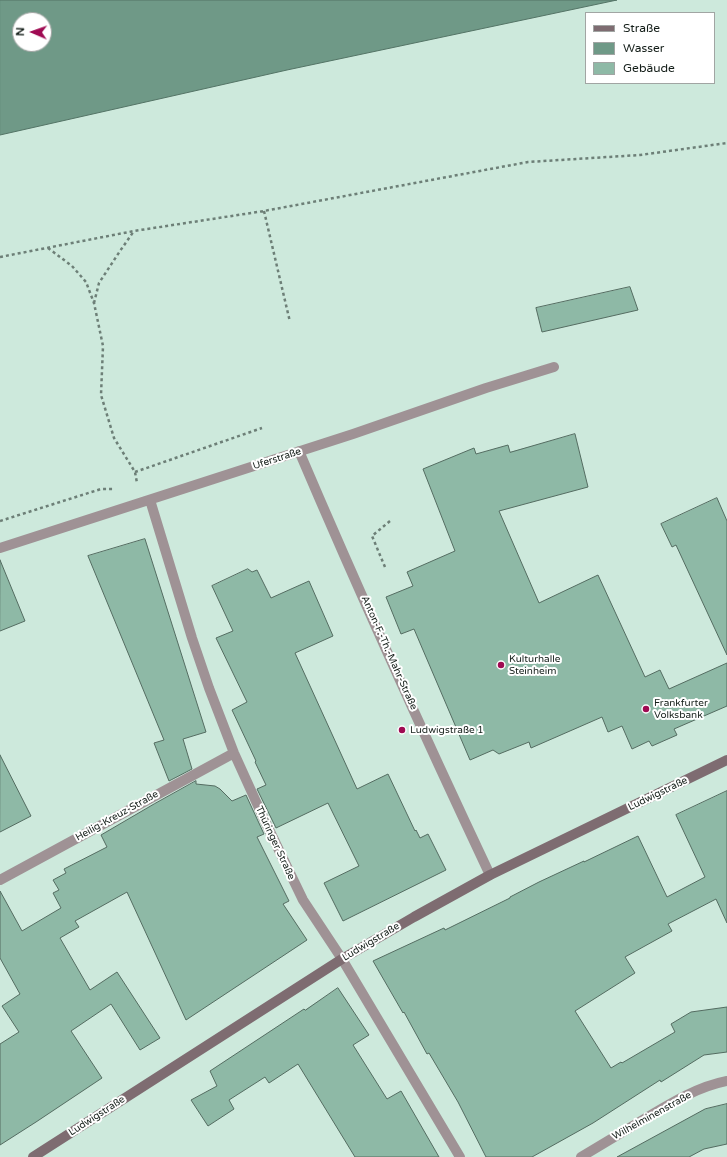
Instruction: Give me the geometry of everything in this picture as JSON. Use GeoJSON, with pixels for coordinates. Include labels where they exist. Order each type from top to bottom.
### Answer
{"type":"FeatureCollection","features":[{"type":"Feature","properties":{"kind":"main road","name":"Ludwigstraße"},"geometry":{"type":"LineString","coordinates":[[33,1157],[342,959],[414,917],[490,875],[727,760]]}},
{"type":"Feature","properties":{"kind":"street","name":"Uferstraße"},"geometry":{"type":"LineString","coordinates":[[0,548],[554,367]]}},
{"type":"Feature","properties":{"kind":"street","name":"Anton-F.-Th.-Mahr-Straße"},"geometry":{"type":"LineString","coordinates":[[299,451],[336,537],[490,875]]}},
{"type":"Feature","properties":{"kind":"street","name":"Thüringer Straße"},"geometry":{"type":"LineString","coordinates":[[150,500],[192,638],[209,688],[234,753],[263,817],[303,900],[342,959],[460,1157]]}},
{"type":"Feature","properties":{"kind":"street","name":"Heilig-Kreuz-Straße"},"geometry":{"type":"LineString","coordinates":[[0,880],[234,753]]}},
{"type":"Feature","properties":{"kind":"street","name":"Wilhelminenstraße"},"geometry":{"type":"LineString","coordinates":[[581,1157],[661,1109],[705,1087],[727,1080]]}},
{"type":"Feature","properties":{"kind":"path"},"geometry":{"type":"LineString","coordinates":[[0,257],[134,231],[264,211],[528,162],[640,155],[727,143]]}},
{"type":"Feature","properties":{"kind":"path"},"geometry":{"type":"LineString","coordinates":[[264,211],[290,322]]}},
{"type":"Feature","properties":{"kind":"path"},"geometry":{"type":"LineString","coordinates":[[94,303],[99,284],[120,250],[134,231]]}},
{"type":"Feature","properties":{"kind":"path"},"geometry":{"type":"LineString","coordinates":[[48,248],[72,266],[86,282],[94,303],[103,346],[101,395],[114,438],[135,472],[138,486]]}},
{"type":"Feature","properties":{"kind":"path"},"geometry":{"type":"LineString","coordinates":[[135,472],[262,428]]}},
{"type":"Feature","properties":{"kind":"path"},"geometry":{"type":"LineString","coordinates":[[385,567],[372,536],[390,521]]}},
{"type":"Feature","properties":{"kind":"water"},"geometry":{"type":"Polygon","coordinates":[[[0,0],[617,0],[287,70],[0,135],[0,0]]]}},
{"type":"Feature","properties":{"kind":"building"},"geometry":{"type":"Polygon","coordinates":[[[630,287],[638,310],[542,332],[536,308],[630,287]]]}},
{"type":"Feature","properties":{"kind":"building"},"geometry":{"type":"Polygon","coordinates":[[[575,434],[588,487],[499,511],[539,603],[598,575],[645,677],[660,670],[669,689],[727,663],[727,706],[674,729],[677,735],[652,746],[649,741],[632,749],[622,726],[608,732],[602,717],[531,748],[529,742],[499,754],[493,750],[470,760],[414,629],[401,634],[386,597],[413,586],[407,572],[455,551],[423,469],[474,448],[476,454],[508,445],[510,452],[575,434]]]}},
{"type":"Feature","properties":{"kind":"building"},"geometry":{"type":"Polygon","coordinates":[[[717,498],[727,521],[727,655],[676,545],[672,547],[661,524],[717,498]]]}},
{"type":"Feature","properties":{"kind":"building"},"geometry":{"type":"Polygon","coordinates":[[[145,539],[206,732],[183,739],[192,769],[169,781],[154,743],[164,740],[88,556],[145,539]]]}},
{"type":"Feature","properties":{"kind":"building"},"geometry":{"type":"Polygon","coordinates":[[[0,560],[25,621],[0,631],[0,560]]]}},
{"type":"Feature","properties":{"kind":"building"},"geometry":{"type":"Polygon","coordinates":[[[248,569],[252,572],[257,570],[271,598],[309,581],[333,636],[295,653],[357,789],[388,774],[415,831],[416,830],[420,838],[428,834],[446,870],[343,921],[324,883],[359,866],[328,803],[276,828],[257,789],[266,785],[232,710],[247,702],[216,638],[233,631],[212,586],[248,569]]]}},
{"type":"Feature","properties":{"kind":"building"},"geometry":{"type":"Polygon","coordinates":[[[0,755],[31,816],[0,832],[0,755]]]}},
{"type":"Feature","properties":{"kind":"building"},"geometry":{"type":"Polygon","coordinates":[[[196,781],[196,784],[215,786],[232,801],[246,795],[264,834],[257,837],[289,901],[283,904],[307,940],[186,1020],[127,892],[75,921],[79,927],[60,938],[90,990],[117,972],[160,1038],[140,1050],[111,1004],[71,1031],[102,1078],[0,1145],[0,1044],[19,1032],[2,1006],[20,994],[0,958],[0,891],[22,931],[61,908],[53,893],[59,890],[53,880],[66,873],[64,869],[107,847],[101,835],[196,781]]]}},
{"type":"Feature","properties":{"kind":"building"},"geometry":{"type":"Polygon","coordinates":[[[727,791],[727,923],[716,899],[668,924],[672,931],[625,957],[635,973],[575,1011],[611,1068],[675,1032],[671,1024],[691,1012],[727,1007],[727,1052],[704,1055],[661,1082],[660,1080],[593,1123],[532,1157],[486,1157],[458,1102],[429,1053],[427,1054],[373,961],[444,928],[445,930],[539,882],[638,836],[667,897],[705,877],[676,815],[727,791]]]}},
{"type":"Feature","properties":{"kind":"building"},"geometry":{"type":"Polygon","coordinates":[[[338,988],[369,1035],[353,1045],[387,1099],[401,1091],[439,1157],[355,1157],[298,1064],[269,1083],[265,1077],[229,1100],[234,1109],[208,1126],[191,1100],[217,1086],[210,1071],[338,988]]]}},
{"type":"Feature","properties":{"kind":"building"},"geometry":{"type":"Polygon","coordinates":[[[727,1104],[727,1144],[704,1149],[689,1157],[617,1157],[705,1109],[727,1104]]]}},
{"type":"Feature","properties":{"kind":"place","name":"Kulturhalle Steinheim"},"geometry":{"type":"Point","coordinates":[501,665]}},
{"type":"Feature","properties":{"kind":"place","name":"Frankfurter Volksbank"},"geometry":{"type":"Point","coordinates":[646,709]}},
{"type":"Feature","properties":{"kind":"place","name":"Ludwigstraße 1"},"geometry":{"type":"Point","coordinates":[402,730]}}]}
